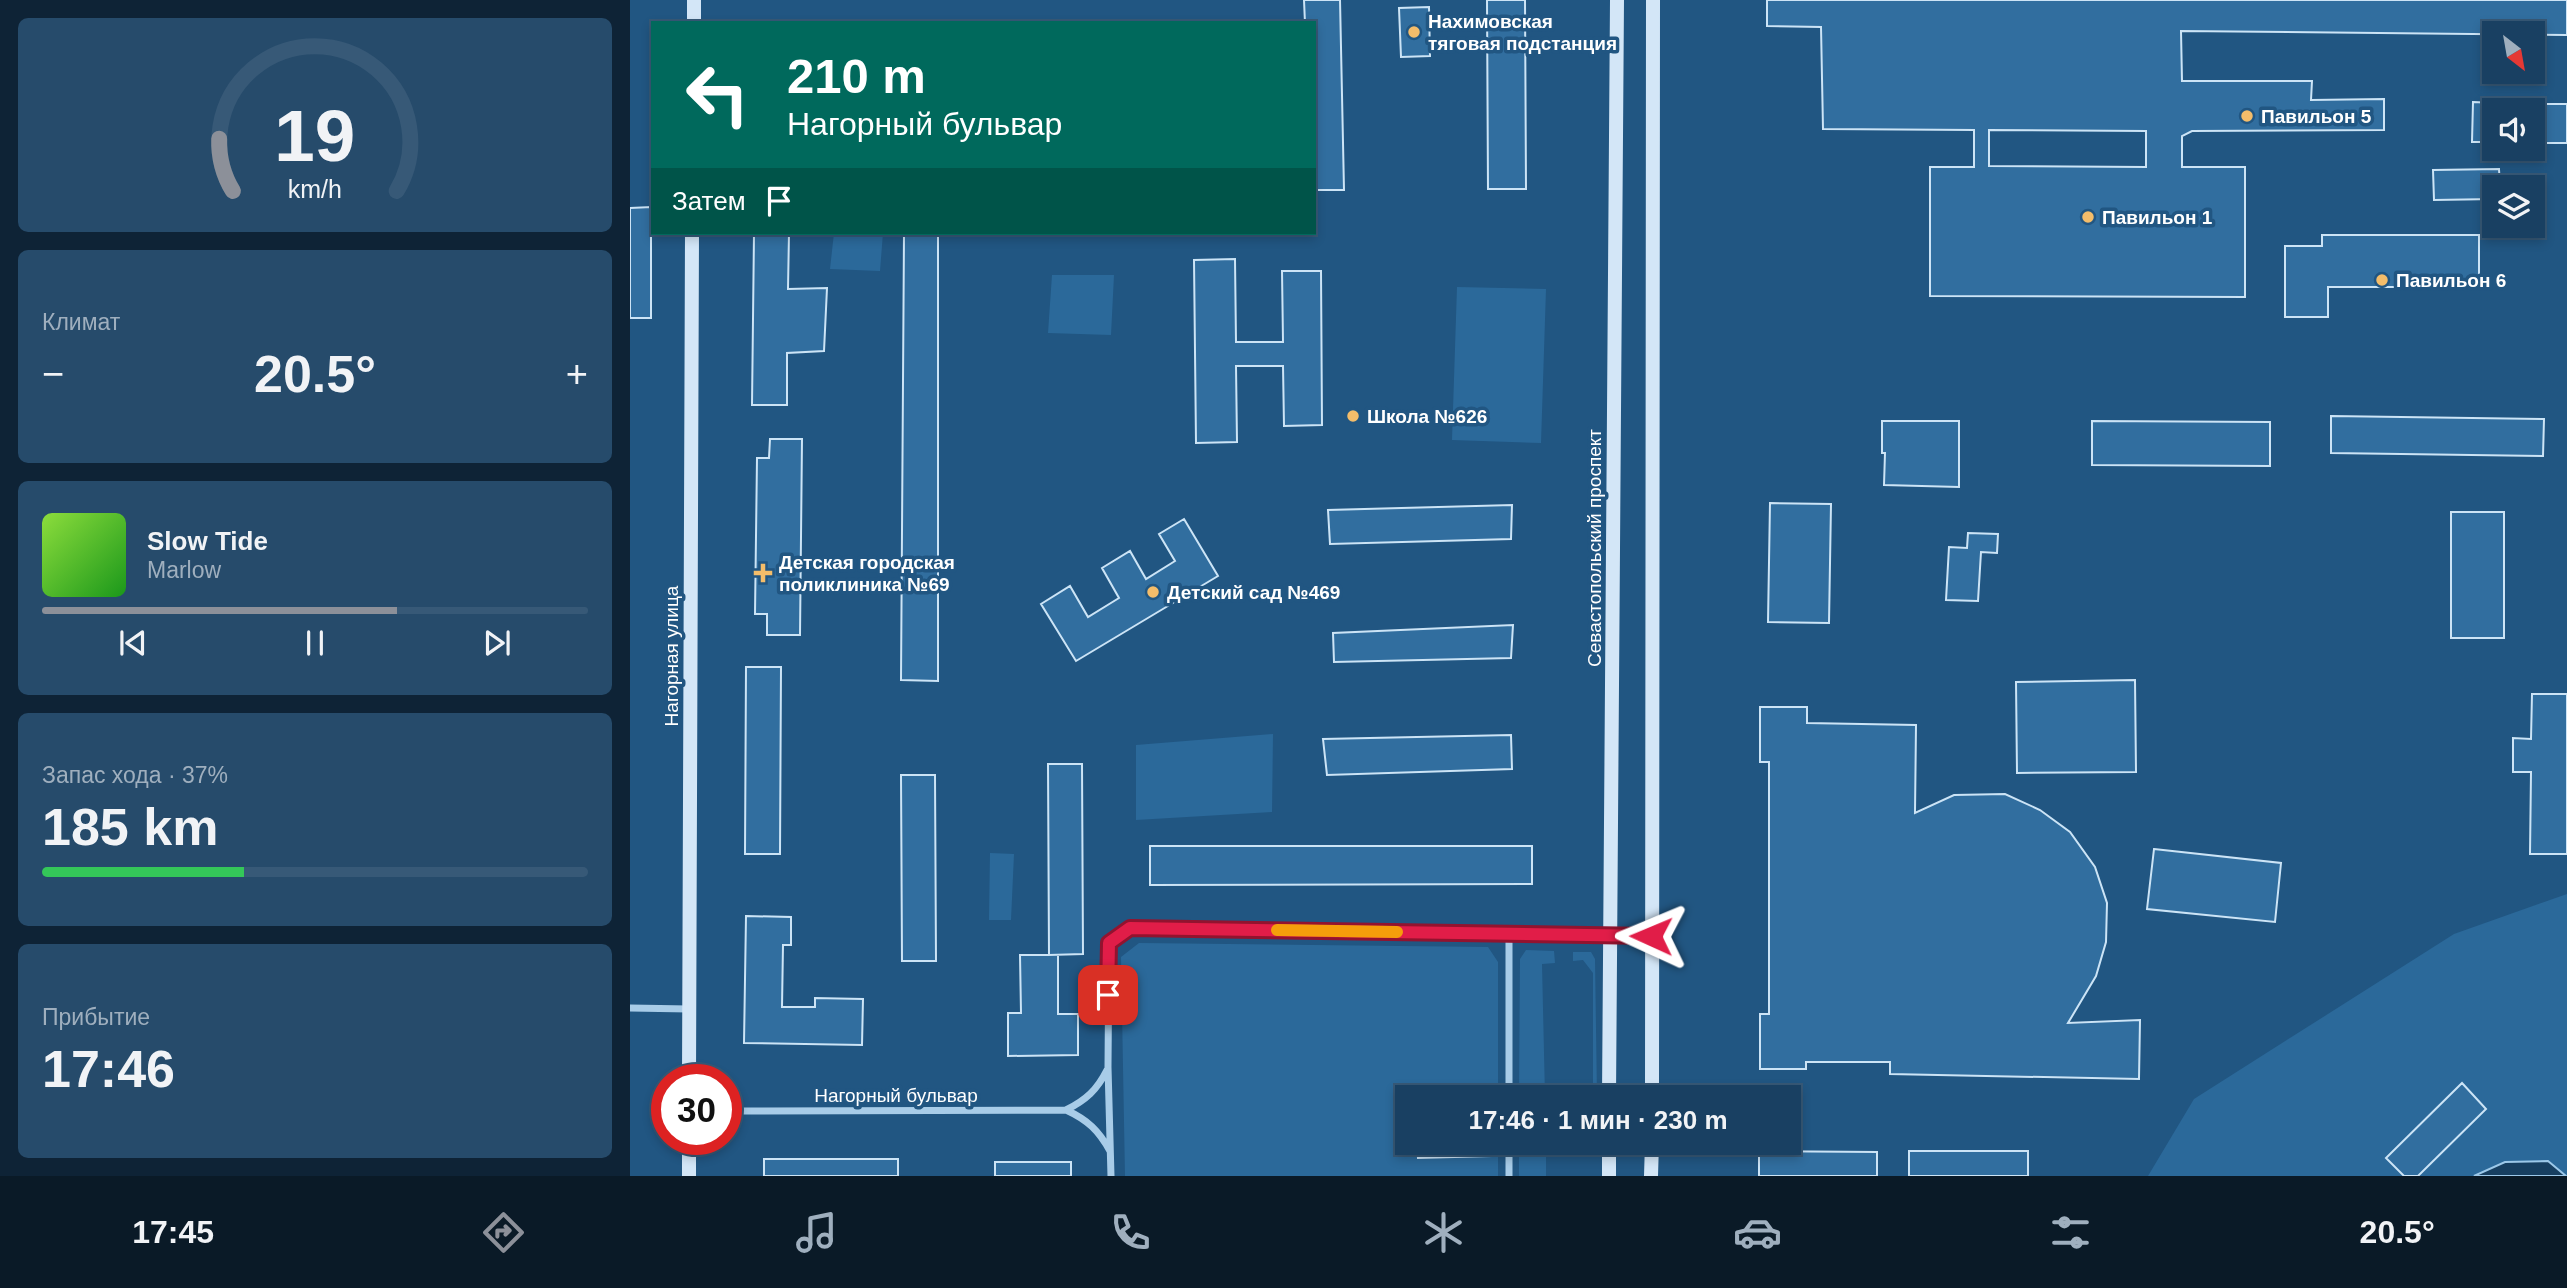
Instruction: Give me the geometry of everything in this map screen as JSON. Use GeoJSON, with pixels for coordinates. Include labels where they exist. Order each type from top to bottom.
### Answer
{"type":"FeatureCollection","features":[{"type":"Feature","properties":{"kind":"main road"},"geometry":{"type":"LineString","coordinates":[[694,0],[694,21]]}},
{"type":"Feature","properties":{"kind":"main road","name":"Севастопольский проспект"},"geometry":{"type":"LineString","coordinates":[[1609,1085],[1617,0]]}},
{"type":"Feature","properties":{"kind":"main road"},"geometry":{"type":"LineString","coordinates":[[1652,1085],[1653,0]]}},
{"type":"Feature","properties":{"kind":"main road","name":"Нагорная улица"},"geometry":{"type":"LineString","coordinates":[[690,1064],[692,235]]}},
{"type":"Feature","properties":{"kind":"main road"},"geometry":{"type":"LineString","coordinates":[[689,1155],[689,1176]]}},
{"type":"Feature","properties":{"kind":"main road"},"geometry":{"type":"LineString","coordinates":[[1608,1176],[1609,1155]]}},
{"type":"Feature","properties":{"kind":"main road"},"geometry":{"type":"LineString","coordinates":[[1651,1176],[1652,1155]]}},
{"type":"Feature","properties":{"kind":"street"},"geometry":{"type":"LineString","coordinates":[[1111,1176],[1109,943],[1130,928],[1651,936]]}},
{"type":"Feature","properties":{"kind":"street"},"geometry":{"type":"LineString","coordinates":[[1509,934],[1509,1085]]}},
{"type":"Feature","properties":{"kind":"street"},"geometry":{"type":"LineString","coordinates":[[630,1009],[689,1009]]}},
{"type":"Feature","properties":{"kind":"street"},"geometry":{"type":"LineString","coordinates":[[1066,1110],[1085,1101],[1099,1086],[1108,1067]]}},
{"type":"Feature","properties":{"kind":"street"},"geometry":{"type":"LineString","coordinates":[[1066,1110],[1086,1119],[1100,1134],[1111,1152]]}},
{"type":"Feature","properties":{"kind":"street","name":"Нагорный бульвар"},"geometry":{"type":"LineString","coordinates":[[742,1111],[1066,1110]]}},
{"type":"Feature","properties":{"kind":"street"},"geometry":{"type":"LineString","coordinates":[[1509,1155],[1509,1176]]}},
{"type":"Feature","properties":{"kind":"shaded area"},"geometry":{"type":"Polygon","coordinates":[[[834,235],[883,235],[880,271],[830,269],[834,235]]]}},
{"type":"Feature","properties":{"kind":"shaded area"},"geometry":{"type":"Polygon","coordinates":[[[1052,275],[1114,275],[1111,335],[1048,333],[1052,275]]]}},
{"type":"Feature","properties":{"kind":"shaded area"},"geometry":{"type":"Polygon","coordinates":[[[1457,287],[1546,289],[1541,443],[1452,440],[1457,287]]]}},
{"type":"Feature","properties":{"kind":"shaded area"},"geometry":{"type":"Polygon","coordinates":[[[1273,734],[1272,812],[1136,820],[1136,745],[1273,734]]]}},
{"type":"Feature","properties":{"kind":"shaded area"},"geometry":{"type":"Polygon","coordinates":[[[990,853],[1014,854],[1011,920],[989,920],[990,853]]]}},
{"type":"Feature","properties":{"kind":"shaded area"},"geometry":{"type":"Polygon","coordinates":[[[2567,894],[2567,1176],[2548,1161],[2506,1162],[2474,1176],[2148,1176],[2194,1099],[2454,934],[2567,894]]]}},
{"type":"Feature","properties":{"kind":"shaded area"},"geometry":{"type":"Polygon","coordinates":[[[1139,943],[1488,947],[1498,962],[1498,1085],[1395,1085],[1395,1155],[1498,1155],[1498,1176],[1125,1176],[1121,957],[1139,943]]]}},
{"type":"Feature","properties":{"kind":"shaded area"},"geometry":{"type":"Polygon","coordinates":[[[1526,950],[1554,951],[1555,963],[1542,964],[1545,1085],[1519,1085],[1520,959],[1526,950]]]}},
{"type":"Feature","properties":{"kind":"shaded area"},"geometry":{"type":"Polygon","coordinates":[[[1573,952],[1591,952],[1595,959],[1597,1085],[1593,1085],[1593,973],[1583,960],[1573,961],[1573,952]]]}},
{"type":"Feature","properties":{"kind":"shaded area"},"geometry":{"type":"Polygon","coordinates":[[[1519,1155],[1546,1155],[1546,1176],[1519,1176],[1519,1155]]]}},
{"type":"Feature","properties":{"kind":"shaded area"},"geometry":{"type":"Polygon","coordinates":[[[2548,1161],[2566,1176],[2474,1176],[2505,1162],[2548,1161]]]}},
{"type":"Feature","properties":{"kind":"building"},"geometry":{"type":"Polygon","coordinates":[[[1304,0],[1340,0],[1344,190],[1316,190],[1316,21],[1305,21],[1304,0]]]}},
{"type":"Feature","properties":{"kind":"building"},"geometry":{"type":"Polygon","coordinates":[[[1487,0],[1525,0],[1526,189],[1488,189],[1487,0]]]}},
{"type":"Feature","properties":{"kind":"building"},"geometry":{"type":"Polygon","coordinates":[[[1767,0],[2567,0],[2567,35],[2545,35],[2545,21],[2482,21],[2482,34],[2181,31],[2182,81],[2312,81],[2311,100],[2384,99],[2384,130],[2192,131],[2182,136],[2182,167],[2245,167],[2245,297],[1930,296],[1930,167],[1974,167],[1974,130],[1823,129],[1821,27],[1767,26],[1767,0]],[[1989,130],[1989,166],[2146,167],[2146,131],[1989,130]]]}},
{"type":"Feature","properties":{"kind":"building","name":"Нахимовская тяговая подстанция"},"geometry":{"type":"Polygon","coordinates":[[[1429,7],[1430,56],[1401,57],[1399,8],[1429,7]]]}},
{"type":"Feature","properties":{"kind":"building"},"geometry":{"type":"Polygon","coordinates":[[[2473,102],[2482,102],[2482,142],[2472,142],[2473,102]]]}},
{"type":"Feature","properties":{"kind":"building"},"geometry":{"type":"Polygon","coordinates":[[[2545,104],[2567,104],[2567,143],[2545,143],[2545,104]]]}},
{"type":"Feature","properties":{"kind":"building"},"geometry":{"type":"Polygon","coordinates":[[[2499,169],[2499,175],[2482,175],[2482,199],[2434,200],[2433,170],[2499,169]]]}},
{"type":"Feature","properties":{"kind":"building"},"geometry":{"type":"Polygon","coordinates":[[[651,207],[651,318],[630,318],[630,208],[651,207]]]}},
{"type":"Feature","properties":{"kind":"building"},"geometry":{"type":"Polygon","coordinates":[[[754,235],[789,235],[788,289],[827,288],[824,351],[787,353],[787,405],[752,405],[754,235]]]}},
{"type":"Feature","properties":{"kind":"building"},"geometry":{"type":"Polygon","coordinates":[[[904,235],[938,235],[938,681],[901,680],[904,235]]]}},
{"type":"Feature","properties":{"kind":"building","name":"Павильон 6"},"geometry":{"type":"Polygon","coordinates":[[[2322,235],[2479,235],[2479,287],[2328,287],[2328,317],[2285,317],[2285,246],[2322,246],[2322,235]]]}},
{"type":"Feature","properties":{"kind":"building"},"geometry":{"type":"Polygon","coordinates":[[[1235,259],[1236,342],[1283,342],[1282,271],[1321,271],[1322,425],[1284,426],[1283,366],[1236,366],[1237,442],[1196,443],[1194,260],[1235,259]]]}},
{"type":"Feature","properties":{"kind":"building"},"geometry":{"type":"Polygon","coordinates":[[[2331,416],[2544,419],[2543,456],[2331,453],[2331,416]]]}},
{"type":"Feature","properties":{"kind":"building"},"geometry":{"type":"Polygon","coordinates":[[[1882,421],[1959,421],[1959,487],[1884,485],[1882,421]]]}},
{"type":"Feature","properties":{"kind":"building"},"geometry":{"type":"Polygon","coordinates":[[[2092,421],[2270,422],[2270,466],[2092,465],[2092,421]]]}},
{"type":"Feature","properties":{"kind":"building"},"geometry":{"type":"Polygon","coordinates":[[[770,439],[802,439],[800,635],[767,635],[767,614],[755,614],[757,458],[769,458],[770,439]]]}},
{"type":"Feature","properties":{"kind":"building"},"geometry":{"type":"Polygon","coordinates":[[[1770,503],[1831,504],[1829,623],[1768,622],[1770,503]]]}},
{"type":"Feature","properties":{"kind":"building"},"geometry":{"type":"Polygon","coordinates":[[[1512,505],[1511,539],[1330,544],[1328,510],[1512,505]]]}},
{"type":"Feature","properties":{"kind":"building"},"geometry":{"type":"Polygon","coordinates":[[[2451,512],[2504,512],[2504,638],[2451,638],[2451,512]]]}},
{"type":"Feature","properties":{"kind":"building","name":"Детский сад №469"},"geometry":{"type":"Polygon","coordinates":[[[1184,519],[1218,576],[1076,661],[1041,604],[1070,586],[1088,617],[1119,598],[1102,568],[1130,551],[1146,579],[1175,561],[1159,534],[1184,519]]]}},
{"type":"Feature","properties":{"kind":"building"},"geometry":{"type":"Polygon","coordinates":[[[1968,533],[1998,534],[1997,553],[1981,552],[1978,601],[1946,600],[1949,547],[1967,548],[1968,533]]]}},
{"type":"Feature","properties":{"kind":"building"},"geometry":{"type":"Polygon","coordinates":[[[1513,625],[1511,658],[1334,662],[1333,633],[1513,625]]]}},
{"type":"Feature","properties":{"kind":"building"},"geometry":{"type":"Polygon","coordinates":[[[746,667],[781,667],[780,854],[745,854],[746,667]]]}},
{"type":"Feature","properties":{"kind":"building"},"geometry":{"type":"Polygon","coordinates":[[[2135,680],[2136,772],[2017,773],[2016,682],[2135,680]]]}},
{"type":"Feature","properties":{"kind":"building"},"geometry":{"type":"Polygon","coordinates":[[[2532,694],[2567,694],[2567,854],[2530,854],[2531,772],[2513,772],[2513,738],[2531,739],[2532,694]]]}},
{"type":"Feature","properties":{"kind":"building"},"geometry":{"type":"Polygon","coordinates":[[[1760,707],[1807,707],[1807,723],[1916,725],[1915,813],[1954,795],[2005,794],[2040,810],[2070,832],[2095,867],[2107,903],[2106,942],[2096,976],[2068,1023],[2140,1020],[2139,1079],[1890,1074],[1890,1062],[1806,1062],[1806,1069],[1760,1069],[1760,1014],[1769,1014],[1769,762],[1760,762],[1760,707]]]}},
{"type":"Feature","properties":{"kind":"building"},"geometry":{"type":"Polygon","coordinates":[[[1511,735],[1512,769],[1327,775],[1323,739],[1511,735]]]}},
{"type":"Feature","properties":{"kind":"building"},"geometry":{"type":"Polygon","coordinates":[[[1048,764],[1082,764],[1083,954],[1049,955],[1048,764]]]}},
{"type":"Feature","properties":{"kind":"building"},"geometry":{"type":"Polygon","coordinates":[[[901,775],[935,775],[936,961],[902,961],[901,775]]]}},
{"type":"Feature","properties":{"kind":"building"},"geometry":{"type":"Polygon","coordinates":[[[1150,846],[1532,846],[1532,884],[1150,885],[1150,846]]]}},
{"type":"Feature","properties":{"kind":"building"},"geometry":{"type":"Polygon","coordinates":[[[2154,849],[2281,863],[2275,922],[2147,909],[2154,849]]]}},
{"type":"Feature","properties":{"kind":"building"},"geometry":{"type":"Polygon","coordinates":[[[746,916],[791,917],[791,945],[783,945],[782,1007],[815,1007],[815,998],[863,999],[862,1045],[744,1043],[746,916]]]}},
{"type":"Feature","properties":{"kind":"building"},"geometry":{"type":"Polygon","coordinates":[[[1020,955],[1058,955],[1058,1014],[1078,1014],[1078,1055],[1008,1056],[1008,1013],[1021,1013],[1020,955]]]}},
{"type":"Feature","properties":{"kind":"building"},"geometry":{"type":"Polygon","coordinates":[[[2462,1083],[2486,1109],[2418,1176],[2404,1176],[2386,1158],[2462,1083]]]}},
{"type":"Feature","properties":{"kind":"building"},"geometry":{"type":"Polygon","coordinates":[[[1801,1151],[1877,1152],[1877,1176],[1759,1176],[1759,1155],[1801,1155],[1801,1151]]]}},
{"type":"Feature","properties":{"kind":"building"},"geometry":{"type":"Polygon","coordinates":[[[1909,1151],[2028,1151],[2028,1176],[1909,1176],[1909,1151]]]}},
{"type":"Feature","properties":{"kind":"building"},"geometry":{"type":"Polygon","coordinates":[[[1418,1155],[1491,1156],[1418,1158],[1418,1155]]]}},
{"type":"Feature","properties":{"kind":"building"},"geometry":{"type":"Polygon","coordinates":[[[764,1159],[898,1159],[898,1176],[764,1176],[764,1159]]]}},
{"type":"Feature","properties":{"kind":"building"},"geometry":{"type":"Polygon","coordinates":[[[995,1162],[1071,1162],[1071,1176],[995,1176],[995,1162]]]}},
{"type":"Feature","properties":{"kind":"slow traffic"},"geometry":{"type":"LineString","coordinates":[[1277,930],[1397,932]]}},
{"type":"Feature","properties":{"kind":"place","name":"Нахимовская тяговая подстанция"},"geometry":{"type":"Point","coordinates":[1414,32]}},
{"type":"Feature","properties":{"kind":"place","name":"Павильон 5"},"geometry":{"type":"Point","coordinates":[2247,116]}},
{"type":"Feature","properties":{"kind":"place","name":"Павильон 1"},"geometry":{"type":"Point","coordinates":[2088,217]}},
{"type":"Feature","properties":{"kind":"place","name":"Павильон 6"},"geometry":{"type":"Point","coordinates":[2382,280]}},
{"type":"Feature","properties":{"kind":"place","name":"Школа №626"},"geometry":{"type":"Point","coordinates":[1353,416]}},
{"type":"Feature","properties":{"kind":"place","name":"Детская городская поликлиника №69"},"geometry":{"type":"Point","coordinates":[763,573]}},
{"type":"Feature","properties":{"kind":"place","name":"Детский сад №469"},"geometry":{"type":"Point","coordinates":[1153,592]}},
{"type":"Feature","properties":{"kind":"route"},"geometry":{"type":"LineString","coordinates":[[1108,995],[1109,943],[1130,928],[1651,936]]}}]}
